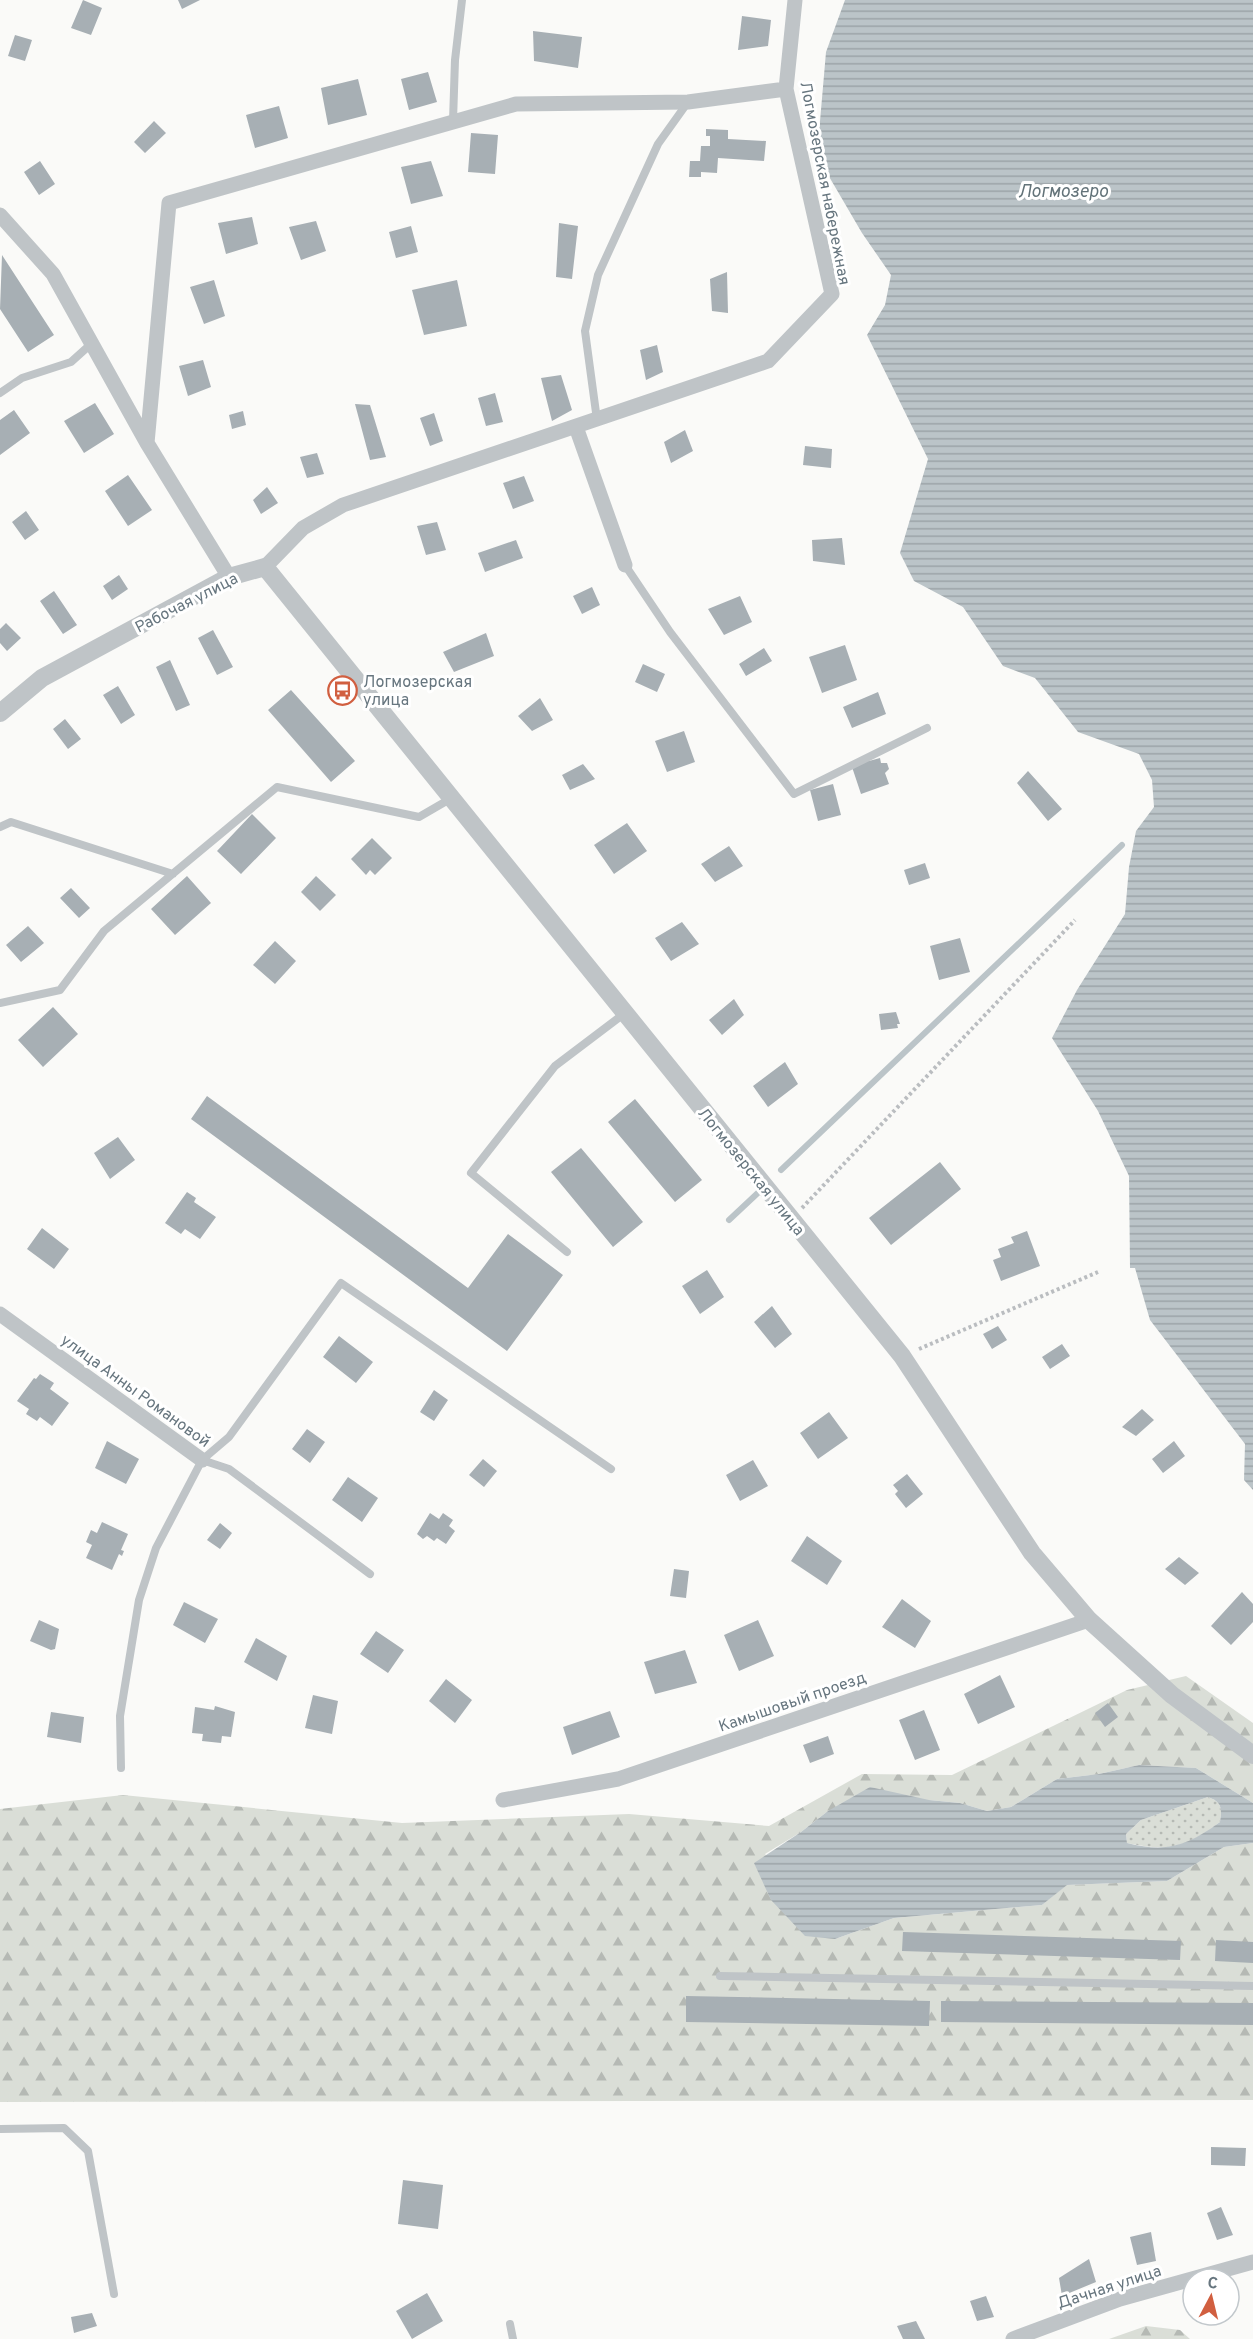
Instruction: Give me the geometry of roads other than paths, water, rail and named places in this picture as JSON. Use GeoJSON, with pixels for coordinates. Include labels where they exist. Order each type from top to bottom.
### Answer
{"type":"FeatureCollection","features":[{"type":"Feature","properties":{"kind":"street","name":"Логмозерская набережная"},"geometry":{"type":"LineString","coordinates":[[576,428],[768,361],[832,294],[786,89],[795,0]]}},
{"type":"Feature","properties":{"kind":"street"},"geometry":{"type":"LineString","coordinates":[[147,443],[169,204],[516,104],[688,102],[786,89]]}},
{"type":"Feature","properties":{"kind":"street"},"geometry":{"type":"LineString","coordinates":[[0,214],[52,274],[147,443],[229,577]]}},
{"type":"Feature","properties":{"kind":"street"},"geometry":{"type":"LineString","coordinates":[[266,567],[303,528],[343,505],[576,428],[625,565]]}},
{"type":"Feature","properties":{"kind":"street","name":"Рабочая улица"},"geometry":{"type":"LineString","coordinates":[[0,713],[42,678],[229,577],[266,567]]}},
{"type":"Feature","properties":{"kind":"street","name":"Логмозерская улица"},"geometry":{"type":"LineString","coordinates":[[266,567],[902,1356],[1032,1553],[1089,1620],[1172,1695],[1253,1755]]}},
{"type":"Feature","properties":{"kind":"street","name":"улица Анны Романовой"},"geometry":{"type":"LineString","coordinates":[[0,1314],[202,1460]]}},
{"type":"Feature","properties":{"kind":"street","name":"Камышовый проезд"},"geometry":{"type":"LineString","coordinates":[[503,1800],[618,1779],[1089,1620]]}},
{"type":"Feature","properties":{"kind":"street","name":"Дачная улица"},"geometry":{"type":"LineString","coordinates":[[1013,2339],[1120,2299],[1253,2262]]}},
{"type":"Feature","properties":{"kind":"lane"},"geometry":{"type":"LineString","coordinates":[[453,121],[455,60],[462,0]]}},
{"type":"Feature","properties":{"kind":"lane"},"geometry":{"type":"LineString","coordinates":[[597,420],[585,332],[598,275],[658,144],[688,102]]}},
{"type":"Feature","properties":{"kind":"lane"},"geometry":{"type":"LineString","coordinates":[[0,393],[22,378],[71,362],[91,344]]}},
{"type":"Feature","properties":{"kind":"lane"},"geometry":{"type":"LineString","coordinates":[[625,565],[670,632],[794,794],[927,728]]}},
{"type":"Feature","properties":{"kind":"lane"},"geometry":{"type":"LineString","coordinates":[[0,1003],[60,990],[104,931],[277,787],[419,817],[452,798]]}},
{"type":"Feature","properties":{"kind":"lane"},"geometry":{"type":"LineString","coordinates":[[0,827],[11,822],[173,874]]}},
{"type":"Feature","properties":{"kind":"lane"},"geometry":{"type":"LineString","coordinates":[[567,1252],[471,1173],[555,1066],[625,1013]]}},
{"type":"Feature","properties":{"kind":"lane"},"geometry":{"type":"LineString","coordinates":[[121,1768],[120,1716],[139,1600],[156,1548],[202,1460],[229,1437],[341,1282],[610,1468]]}},
{"type":"Feature","properties":{"kind":"lane","name":"улица Анны Романовой"},"geometry":{"type":"LineString","coordinates":[[202,1460],[229,1469],[370,1574]]}},
{"type":"Feature","properties":{"kind":"lane"},"geometry":{"type":"LineString","coordinates":[[720,1976],[1253,1986]]}},
{"type":"Feature","properties":{"kind":"lane"},"geometry":{"type":"LineString","coordinates":[[0,2129],[64,2128],[88,2151],[114,2294]]}},
{"type":"Feature","properties":{"kind":"lane"},"geometry":{"type":"LineString","coordinates":[[510,2324],[513,2339]]}},
{"type":"Feature","properties":{"kind":"water","name":"Логмозеро"},"geometry":{"type":"Polygon","coordinates":[[[845,0],[1253,0],[1253,1490],[1244,1480],[1245,1444],[1150,1320],[1135,1268],[1130,1268],[1129,1176],[1098,1111],[1052,1038],[1077,990],[1125,914],[1129,867],[1136,831],[1154,807],[1152,780],[1139,754],[1078,732],[1035,678],[1003,666],[963,607],[914,581],[900,553],[928,459],[867,335],[885,305],[891,275],[862,233],[817,156],[826,52],[845,0]]]}},
{"type":"Feature","properties":{"kind":"water"},"geometry":{"type":"Polygon","coordinates":[[[1139,1765],[1196,1768],[1253,1803],[1253,1843],[1224,1847],[1167,1881],[1067,1885],[1042,1905],[894,1918],[835,1939],[805,1936],[771,1900],[754,1863],[828,1811],[870,1787],[929,1800],[960,1803],[987,1811],[1011,1807],[1057,1779],[1099,1774],[1139,1765]],[[1208,1797],[1141,1820],[1126,1834],[1127,1843],[1165,1847],[1197,1837],[1220,1822],[1220,1806],[1208,1797]]]}},
{"type":"Feature","properties":{"kind":"waterway"},"geometry":{"type":"LineString","coordinates":[[781,1170],[1122,845]]}},
{"type":"Feature","properties":{"kind":"waterway"},"geometry":{"type":"LineString","coordinates":[[729,1220],[761,1190]]}},
{"type":"Feature","properties":{"kind":"place","name":"Логмозерская улица"},"geometry":{"type":"Point","coordinates":[342,690]}}]}
